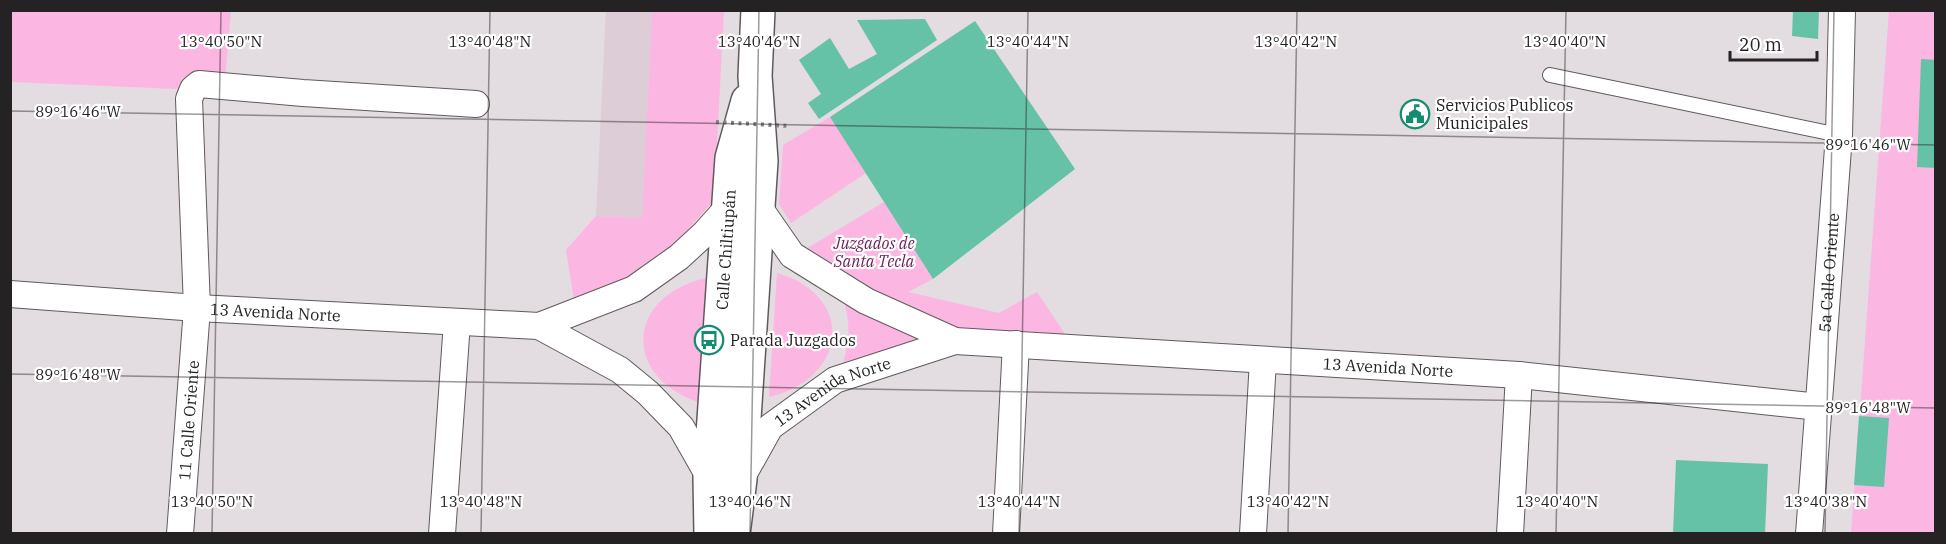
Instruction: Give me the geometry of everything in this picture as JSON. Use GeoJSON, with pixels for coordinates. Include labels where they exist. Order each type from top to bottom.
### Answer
{"type":"FeatureCollection","features":[{"type":"Feature","properties":{"kind":"main road","name":"Calle Chiltiupán"},"geometry":{"type":"LineString","coordinates":[[711,534],[725,478],[744,206],[732,158],[755,76],[758,10]]}},
{"type":"Feature","properties":{"kind":"main road","name":"Calle Chiltiupán"},"geometry":{"type":"LineString","coordinates":[[725,478],[733,534]]}},
{"type":"Feature","properties":{"kind":"street","name":"5a Calle Oriente"},"geometry":{"type":"LineString","coordinates":[[1809,534],[1839,135],[1842,10]]}},
{"type":"Feature","properties":{"kind":"street","name":"11 Calle Oriente"},"geometry":{"type":"LineString","coordinates":[[180,534],[196,308],[189,99],[193,89],[199,84],[476,104]]}},
{"type":"Feature","properties":{"kind":"street","name":"13 Avenida Norte"},"geometry":{"type":"LineString","coordinates":[[10,294],[196,308],[539,326],[634,289],[679,257],[705,233],[744,206],[792,255],[866,301],[955,341]]}},
{"type":"Feature","properties":{"kind":"street"},"geometry":{"type":"LineString","coordinates":[[442,534],[457,322]]}},
{"type":"Feature","properties":{"kind":"street","name":"13 Avenida Norte"},"geometry":{"type":"LineString","coordinates":[[539,326],[620,370],[648,393],[725,478],[770,427],[835,380],[955,341],[1519,375],[1819,407]]}},
{"type":"Feature","properties":{"kind":"street"},"geometry":{"type":"LineString","coordinates":[[1006,534],[1016,344]]}},
{"type":"Feature","properties":{"kind":"street"},"geometry":{"type":"LineString","coordinates":[[1252,534],[1263,360]]}},
{"type":"Feature","properties":{"kind":"street"},"geometry":{"type":"LineString","coordinates":[[1510,534],[1519,375]]}},
{"type":"Feature","properties":{"kind":"lane"},"geometry":{"type":"LineString","coordinates":[[1550,75],[1839,135]]}},
{"type":"Feature","properties":{"kind":"path"},"geometry":{"type":"LineString","coordinates":[[716,122],[790,126]]}},
{"type":"Feature","properties":{"kind":"shaded area"},"geometry":{"type":"Polygon","coordinates":[[[606,11],[652,11],[642,218],[596,216],[606,11]]]}},
{"type":"Feature","properties":{"kind":"green space"},"geometry":{"type":"Polygon","coordinates":[[[11,11],[231,11],[224,91],[11,82],[11,11]]]}},
{"type":"Feature","properties":{"kind":"green space"},"geometry":{"type":"Polygon","coordinates":[[[652,11],[724,11],[714,200],[677,242],[626,281],[574,300],[566,250],[596,216],[642,218],[652,11]]]}},
{"type":"Feature","properties":{"kind":"green space"},"geometry":{"type":"Polygon","coordinates":[[[1889,11],[1935,11],[1935,533],[1851,534],[1889,11]]]}},
{"type":"Feature","properties":{"kind":"green space","name":"Juzgados de Santa Tecla"},"geometry":{"type":"Polygon","coordinates":[[[830,117],[866,173],[791,223],[779,204],[783,145],[830,117]]]}},
{"type":"Feature","properties":{"kind":"green space","name":"Juzgados de Santa Tecla"},"geometry":{"type":"Polygon","coordinates":[[[884,202],[933,279],[908,292],[999,313],[1037,292],[1071,343],[955,334],[868,295],[806,249],[884,202]]]}},
{"type":"Feature","properties":{"kind":"green space"},"geometry":{"type":"Polygon","coordinates":[[[777,273],[803,284],[821,300],[830,318],[832,337],[827,356],[814,373],[795,387],[769,397],[777,273]]]}},
{"type":"Feature","properties":{"kind":"green space"},"geometry":{"type":"Polygon","coordinates":[[[706,278],[698,402],[673,389],[655,373],[646,355],[643,336],[649,318],[661,301],[680,287],[706,278]]]}},
{"type":"Feature","properties":{"kind":"green space"},"geometry":{"type":"Polygon","coordinates":[[[845,305],[931,339],[843,362],[848,334],[845,305]]]}},
{"type":"Feature","properties":{"kind":"building"},"geometry":{"type":"Polygon","coordinates":[[[1793,10],[1819,10],[1818,39],[1792,36],[1793,10]]]}},
{"type":"Feature","properties":{"kind":"building"},"geometry":{"type":"Polygon","coordinates":[[[925,19],[937,40],[819,119],[808,103],[821,94],[799,60],[830,38],[849,69],[877,54],[857,20],[925,19]]]}},
{"type":"Feature","properties":{"kind":"building","name":"Juzgados de Santa Tecla"},"geometry":{"type":"Polygon","coordinates":[[[975,21],[1075,169],[933,279],[830,117],[975,21]]]}},
{"type":"Feature","properties":{"kind":"building"},"geometry":{"type":"Polygon","coordinates":[[[1921,59],[1936,60],[1936,168],[1917,167],[1921,59]]]}},
{"type":"Feature","properties":{"kind":"building"},"geometry":{"type":"Polygon","coordinates":[[[1859,416],[1889,418],[1884,487],[1854,485],[1859,416]]]}},
{"type":"Feature","properties":{"kind":"building"},"geometry":{"type":"Polygon","coordinates":[[[1676,460],[1768,464],[1765,534],[1673,534],[1676,460]]]}},
{"type":"Feature","properties":{"kind":"place","name":"Servicios Publicos Municipales"},"geometry":{"type":"Point","coordinates":[1415,114]}},
{"type":"Feature","properties":{"kind":"place","name":"Parada Juzgados"},"geometry":{"type":"Point","coordinates":[709,340]}}]}
